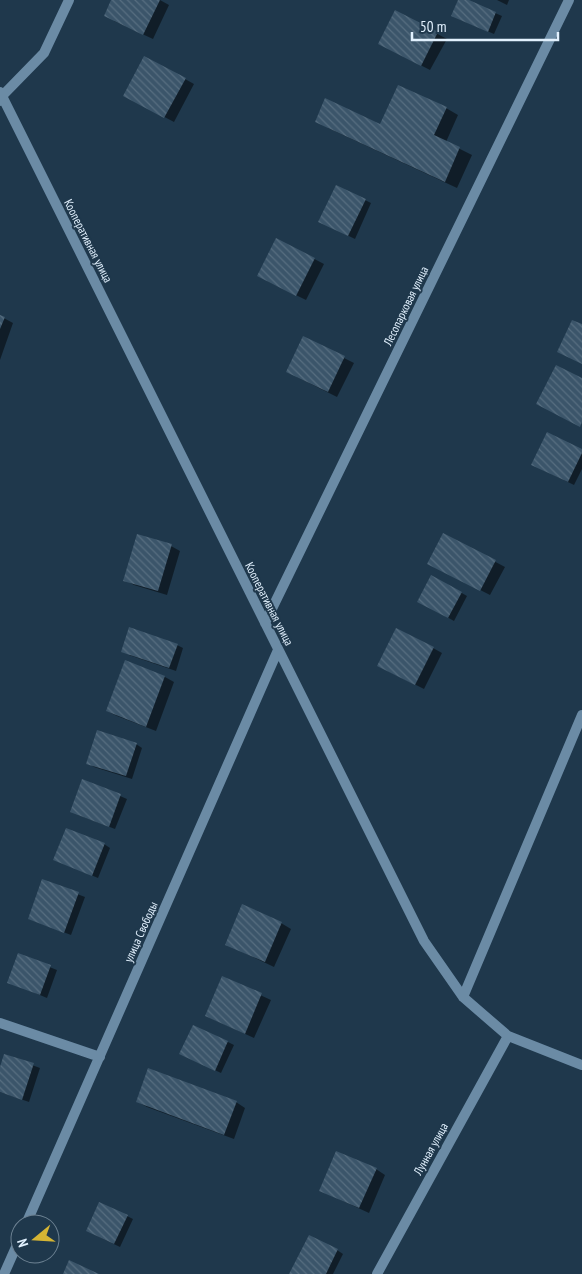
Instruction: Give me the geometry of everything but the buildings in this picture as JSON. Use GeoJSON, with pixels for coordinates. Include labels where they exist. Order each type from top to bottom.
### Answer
{"type":"FeatureCollection","features":[{"type":"Feature","properties":{"kind":"street"},"geometry":{"type":"LineString","coordinates":[[1,96],[44,53],[69,0]]}},
{"type":"Feature","properties":{"kind":"street","name":"Лесопарковая улица"},"geometry":{"type":"LineString","coordinates":[[265,623],[569,0]]}},
{"type":"Feature","properties":{"kind":"street","name":"Кооперативная улица"},"geometry":{"type":"LineString","coordinates":[[1,96],[424,941],[463,997],[508,1036],[582,1065]]}},
{"type":"Feature","properties":{"kind":"street","name":"улица Свободы"},"geometry":{"type":"LineString","coordinates":[[30,1214],[278,650]]}},
{"type":"Feature","properties":{"kind":"street"},"geometry":{"type":"LineString","coordinates":[[463,997],[582,715]]}},
{"type":"Feature","properties":{"kind":"street"},"geometry":{"type":"LineString","coordinates":[[0,1023],[100,1057]]}},
{"type":"Feature","properties":{"kind":"street","name":"Лунная улица"},"geometry":{"type":"LineString","coordinates":[[376,1274],[508,1036]]}},
{"type":"Feature","properties":{"kind":"street"},"geometry":{"type":"LineString","coordinates":[[4,1274],[10,1260]]}}]}
